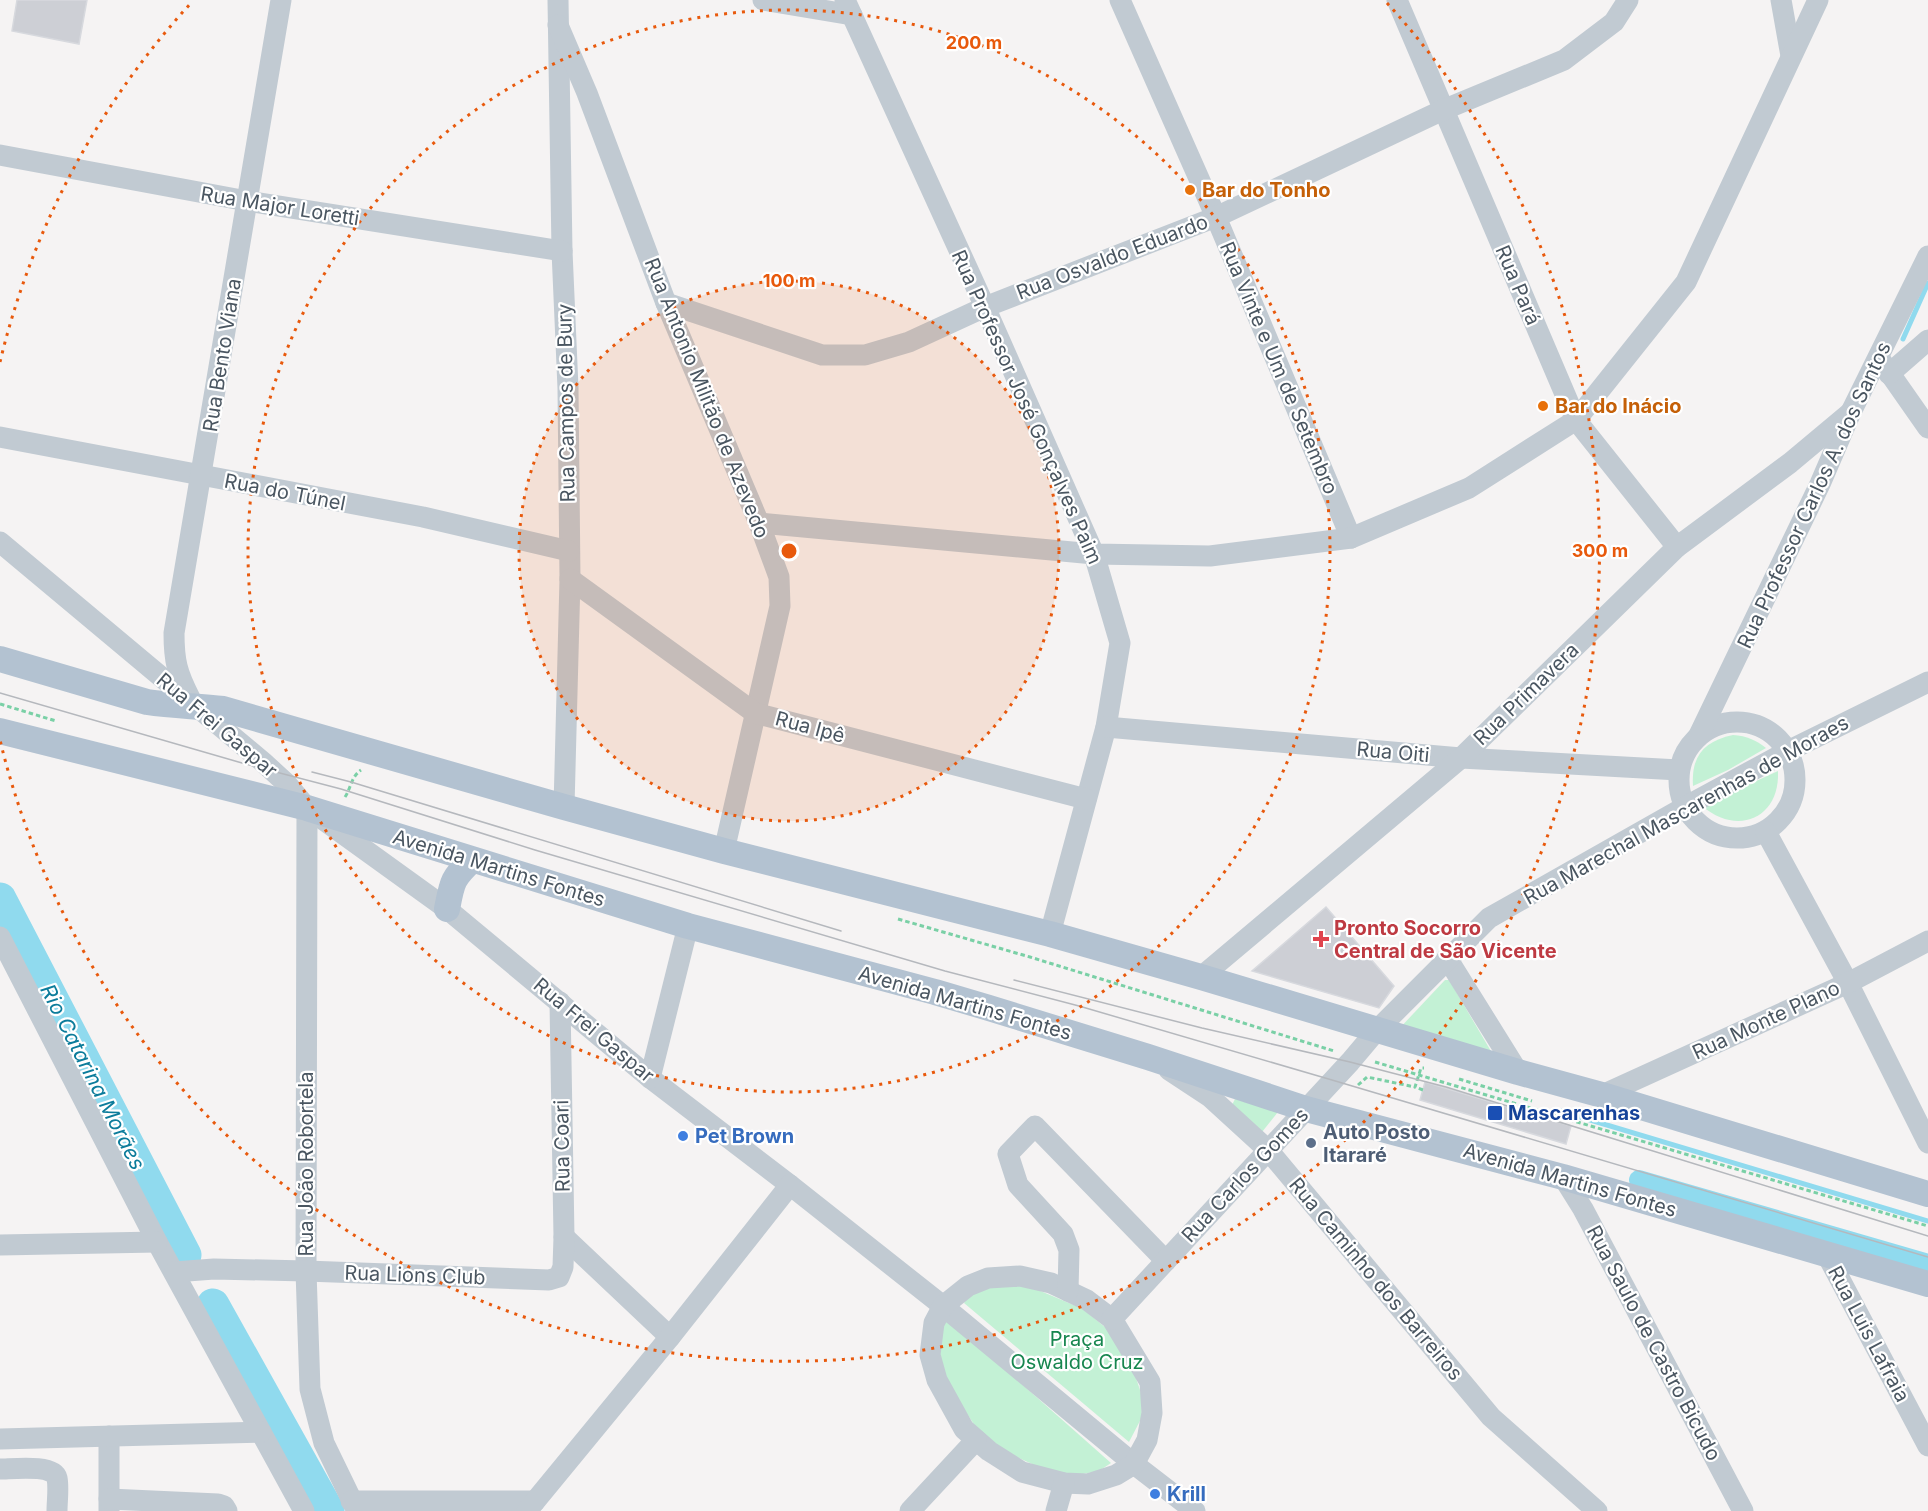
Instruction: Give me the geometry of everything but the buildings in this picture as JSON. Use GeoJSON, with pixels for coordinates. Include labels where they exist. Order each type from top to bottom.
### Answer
{"type":"FeatureCollection","features":[{"type":"Feature","properties":{"kind":"main road"},"geometry":{"type":"LineString","coordinates":[[0,659],[147,702],[223,709],[724,851],[1050,934],[1602,1095],[1928,1194]]}},
{"type":"Feature","properties":{"kind":"main road","name":"Avenida Martins Fontes"},"geometry":{"type":"LineString","coordinates":[[0,731],[307,808],[688,926],[935,992],[1148,1057],[1306,1109],[1563,1177],[1928,1284]]}},
{"type":"Feature","properties":{"kind":"main road"},"geometry":{"type":"LineString","coordinates":[[447,909],[453,880],[472,860]]}},
{"type":"Feature","properties":{"kind":"street","name":"Rua Bento Viana"},"geometry":{"type":"LineString","coordinates":[[194,706],[174,658],[174,633],[281,0]]}},
{"type":"Feature","properties":{"kind":"street","name":"Rua Campos de Bury"},"geometry":{"type":"LineString","coordinates":[[558,0],[562,251],[568,388],[570,579],[564,807]]}},
{"type":"Feature","properties":{"kind":"street"},"geometry":{"type":"LineString","coordinates":[[763,0],[849,7]]}},
{"type":"Feature","properties":{"kind":"street","name":"Rua Vinte e Um de Setembro"},"geometry":{"type":"LineString","coordinates":[[1120,0],[1216,217],[1351,538]]}},
{"type":"Feature","properties":{"kind":"street","name":"Rua Pará"},"geometry":{"type":"LineString","coordinates":[[1397,0],[1576,420],[1677,547]]}},
{"type":"Feature","properties":{"kind":"street","name":"Rua Osvaldo Eduardo"},"geometry":{"type":"LineString","coordinates":[[666,303],[822,355],[865,355],[909,342],[985,307],[1216,217],[1443,110],[1564,60],[1614,22],[1628,0]]}},
{"type":"Feature","properties":{"kind":"street"},"geometry":{"type":"LineString","coordinates":[[1781,0],[1791,56]]}},
{"type":"Feature","properties":{"kind":"street"},"geometry":{"type":"LineString","coordinates":[[759,523],[1094,554],[1210,556],[1351,538],[1469,488],[1576,420],[1686,282],[1818,0]]}},
{"type":"Feature","properties":{"kind":"street","name":"Rua Professor José Gonçalves Paim"},"geometry":{"type":"LineString","coordinates":[[849,7],[1094,554],[1120,643],[1106,727],[1050,934]]}},
{"type":"Feature","properties":{"kind":"street","name":"Rua Antonio Militão de Azevedo"},"geometry":{"type":"LineString","coordinates":[[558,25],[587,93],[666,303],[759,523],[779,577],[780,606],[724,851]]}},
{"type":"Feature","properties":{"kind":"street","name":"Rua Major Loretti"},"geometry":{"type":"LineString","coordinates":[[0,155],[247,201],[562,251]]}},
{"type":"Feature","properties":{"kind":"street","name":"Rua Professor Carlos A. dos Santos"},"geometry":{"type":"LineString","coordinates":[[1679,770],[1686,750],[1699,735],[1820,484],[1851,412],[1884,366],[1928,256]]}},
{"type":"Feature","properties":{"kind":"street"},"geometry":{"type":"LineString","coordinates":[[1928,340],[1884,366],[1928,428]]}},
{"type":"Feature","properties":{"kind":"street","name":"Rua Primavera"},"geometry":{"type":"LineString","coordinates":[[1201,977],[1461,758],[1677,547],[1790,462],[1851,412]]}},
{"type":"Feature","properties":{"kind":"street","name":"Rua do Túnel"},"geometry":{"type":"LineString","coordinates":[[0,437],[423,517],[569,551]]}},
{"type":"Feature","properties":{"kind":"street","name":"Rua Frei Gaspar"},"geometry":{"type":"LineString","coordinates":[[0,542],[263,762],[287,784],[307,808],[447,909],[650,1078],[943,1306],[1134,1464],[1195,1511]]}},
{"type":"Feature","properties":{"kind":"street","name":"Rua Ipê"},"geometry":{"type":"LineString","coordinates":[[570,579],[754,713],[1086,800]]}},
{"type":"Feature","properties":{"kind":"street","name":"Rua Marechal Mascarenhas de Moraes"},"geometry":{"type":"LineString","coordinates":[[1377,1030],[1489,918],[1685,807],[1928,682]]}},
{"type":"Feature","properties":{"kind":"street"},"geometry":{"type":"LineString","coordinates":[[1679,770],[1679,789],[1685,807],[1696,822],[1712,833],[1730,839],[1749,838],[1766,831],[1781,820],[1791,805],[1796,787],[1795,769],[1788,752],[1778,738],[1764,728],[1748,723],[1731,722],[1714,726],[1699,735]]}},
{"type":"Feature","properties":{"kind":"street","name":"Rua Oiti"},"geometry":{"type":"LineString","coordinates":[[1106,727],[1461,758],[1679,770]]}},
{"type":"Feature","properties":{"kind":"street","name":"Rua João Robortela"},"geometry":{"type":"LineString","coordinates":[[307,808],[306,1271],[310,1389],[324,1443],[354,1506]]}},
{"type":"Feature","properties":{"kind":"street"},"geometry":{"type":"LineString","coordinates":[[1766,831],[1848,983],[1928,1143]]}},
{"type":"Feature","properties":{"kind":"street"},"geometry":{"type":"LineString","coordinates":[[650,1078],[688,926]]}},
{"type":"Feature","properties":{"kind":"street"},"geometry":{"type":"LineString","coordinates":[[0,937],[157,1242],[180,1271],[261,1432],[304,1511]]}},
{"type":"Feature","properties":{"kind":"street","name":"Rua Monte Plano"},"geometry":{"type":"LineString","coordinates":[[1602,1095],[1848,983],[1928,941]]}},
{"type":"Feature","properties":{"kind":"street"},"geometry":{"type":"LineString","coordinates":[[1447,958],[1518,1072]]}},
{"type":"Feature","properties":{"kind":"street","name":"Rua Coari"},"geometry":{"type":"LineString","coordinates":[[549,1280],[560,1277],[563,1267],[560,1002]]}},
{"type":"Feature","properties":{"kind":"street","name":"Rua Carlos Gomes"},"geometry":{"type":"LineString","coordinates":[[1112,1319],[1377,1030]]}},
{"type":"Feature","properties":{"kind":"street","name":"Rua Caminho dos Barreiros"},"geometry":{"type":"LineString","coordinates":[[1148,1057],[1210,1097],[1268,1150],[1491,1417],[1597,1511]]}},
{"type":"Feature","properties":{"kind":"street"},"geometry":{"type":"LineString","coordinates":[[1068,1291],[1069,1250],[1063,1234],[1018,1185],[1008,1154],[1035,1126],[1166,1261]]}},
{"type":"Feature","properties":{"kind":"street","name":"Rua Saulo de Castro Bicudo"},"geometry":{"type":"LineString","coordinates":[[1563,1177],[1583,1209],[1743,1511]]}},
{"type":"Feature","properties":{"kind":"street"},"geometry":{"type":"LineString","coordinates":[[354,1506],[531,1506],[670,1337],[790,1185]]}},
{"type":"Feature","properties":{"kind":"street"},"geometry":{"type":"LineString","coordinates":[[564,1237],[670,1337]]}},
{"type":"Feature","properties":{"kind":"street"},"geometry":{"type":"LineString","coordinates":[[0,1245],[157,1242]]}},
{"type":"Feature","properties":{"kind":"street","name":"Rua Luis Lafraia"},"geometry":{"type":"LineString","coordinates":[[1826,1253],[1928,1446]]}},
{"type":"Feature","properties":{"kind":"street","name":"Rua Lions Club"},"geometry":{"type":"LineString","coordinates":[[180,1271],[214,1269],[306,1271],[549,1280]]}},
{"type":"Feature","properties":{"kind":"street"},"geometry":{"type":"LineString","coordinates":[[1020,1276],[1051,1283],[1068,1291],[1087,1300],[1112,1319],[1150,1382],[1152,1413],[1147,1440],[1134,1464],[1116,1474],[1088,1484],[1064,1483],[1022,1472],[989,1451],[964,1429],[937,1380],[930,1355],[934,1323],[943,1306],[968,1286],[988,1278],[1020,1276]]}},
{"type":"Feature","properties":{"kind":"street"},"geometry":{"type":"LineString","coordinates":[[0,1439],[261,1432]]}},
{"type":"Feature","properties":{"kind":"street"},"geometry":{"type":"LineString","coordinates":[[109,1436],[109,1505],[218,1504],[224,1506],[226,1511]]}},
{"type":"Feature","properties":{"kind":"street"},"geometry":{"type":"LineString","coordinates":[[910,1511],[976,1440]]}},
{"type":"Feature","properties":{"kind":"street"},"geometry":{"type":"LineString","coordinates":[[0,1469],[53,1471],[57,1476],[57,1511]]}},
{"type":"Feature","properties":{"kind":"street"},"geometry":{"type":"LineString","coordinates":[[1056,1511],[1064,1483]]}},
{"type":"Feature","properties":{"kind":"path"},"geometry":{"type":"LineString","coordinates":[[0,704],[56,721]]}},
{"type":"Feature","properties":{"kind":"path"},"geometry":{"type":"LineString","coordinates":[[337,800],[345,797],[356,774],[363,768]]}},
{"type":"Feature","properties":{"kind":"path"},"geometry":{"type":"LineString","coordinates":[[892,918],[1030,957],[1354,1056],[1928,1226]]}},
{"type":"Feature","properties":{"kind":"path"},"geometry":{"type":"LineString","coordinates":[[1415,1087],[1421,1068],[1432,1071]]}},
{"type":"Feature","properties":{"kind":"path"},"geometry":{"type":"LineString","coordinates":[[1367,1077],[1423,1090]]}},
{"type":"Feature","properties":{"kind":"path"},"geometry":{"type":"LineString","coordinates":[[1454,1078],[1532,1101]]}},
{"type":"Feature","properties":{"kind":"green space"},"geometry":{"type":"Polygon","coordinates":[[[1733,735],[1751,739],[1766,748],[1728,770],[1693,786],[1694,766],[1701,752],[1714,741],[1733,735]]]}},
{"type":"Feature","properties":{"kind":"green space"},"geometry":{"type":"Polygon","coordinates":[[[1778,771],[1777,788],[1772,801],[1754,818],[1742,821],[1729,820],[1715,815],[1702,806],[1778,771]]]}},
{"type":"Feature","properties":{"kind":"green space"},"geometry":{"type":"Polygon","coordinates":[[[1445,980],[1451,983],[1492,1053],[1398,1030],[1445,980]]]}},
{"type":"Feature","properties":{"kind":"green space"},"geometry":{"type":"Polygon","coordinates":[[[1235,1099],[1278,1112],[1262,1132],[1232,1105],[1235,1099]]]}},
{"type":"Feature","properties":{"kind":"green space","name":"Praça Oswaldo Cruz"},"geometry":{"type":"Polygon","coordinates":[[[1024,1284],[1083,1309],[1111,1332],[1131,1363],[1141,1393],[1142,1417],[1129,1442],[964,1303],[969,1295],[992,1286],[1024,1284]]]}},
{"type":"Feature","properties":{"kind":"green space","name":"Praça Oswaldo Cruz"},"geometry":{"type":"Polygon","coordinates":[[[946,1317],[1111,1463],[1099,1471],[1077,1475],[1052,1473],[1003,1451],[979,1432],[956,1397],[941,1366],[937,1344],[946,1317]]]}},
{"type":"Feature","properties":{"kind":"waterway"},"geometry":{"type":"LineString","coordinates":[[1903,339],[1928,283]]}},
{"type":"Feature","properties":{"kind":"waterway","name":"Rio Catarina Morães"},"geometry":{"type":"LineString","coordinates":[[0,899],[185,1255]]}},
{"type":"Feature","properties":{"kind":"waterway"},"geometry":{"type":"LineString","coordinates":[[1560,1111],[1928,1221]]}},
{"type":"Feature","properties":{"kind":"waterway"},"geometry":{"type":"LineString","coordinates":[[1639,1180],[1928,1264]]}},
{"type":"Feature","properties":{"kind":"waterway","name":"Rio Catarina Morães"},"geometry":{"type":"LineString","coordinates":[[213,1305],[328,1511]]}},
{"type":"Feature","properties":{"kind":"tram line"},"geometry":{"type":"LineString","coordinates":[[0,693],[242,763],[341,789],[535,850],[945,971],[1079,1006],[1928,1257]]}},
{"type":"Feature","properties":{"kind":"tram line"},"geometry":{"type":"LineString","coordinates":[[312,772],[841,931]]}},
{"type":"Feature","properties":{"kind":"tram line"},"geometry":{"type":"LineString","coordinates":[[1014,980],[1446,1087],[1928,1236]]}},
{"type":"Feature","properties":{"kind":"place","name":"Bar do Tonho"},"geometry":{"type":"Point","coordinates":[1190,190]}},
{"type":"Feature","properties":{"kind":"place","name":"Bar do Inácio"},"geometry":{"type":"Point","coordinates":[1543,406]}},
{"type":"Feature","properties":{"kind":"place","name":"Pronto Socorro Central de São Vicente"},"geometry":{"type":"Point","coordinates":[1321,939]}},
{"type":"Feature","properties":{"kind":"place","name":"Mascarenhas"},"geometry":{"type":"Point","coordinates":[1495,1113]}},
{"type":"Feature","properties":{"kind":"place","name":"Pet Brown"},"geometry":{"type":"Point","coordinates":[683,1136]}},
{"type":"Feature","properties":{"kind":"place","name":"Auto Posto Itararé"},"geometry":{"type":"Point","coordinates":[1311,1143]}},
{"type":"Feature","properties":{"kind":"place","name":"Krill"},"geometry":{"type":"Point","coordinates":[1155,1494]}}]}
